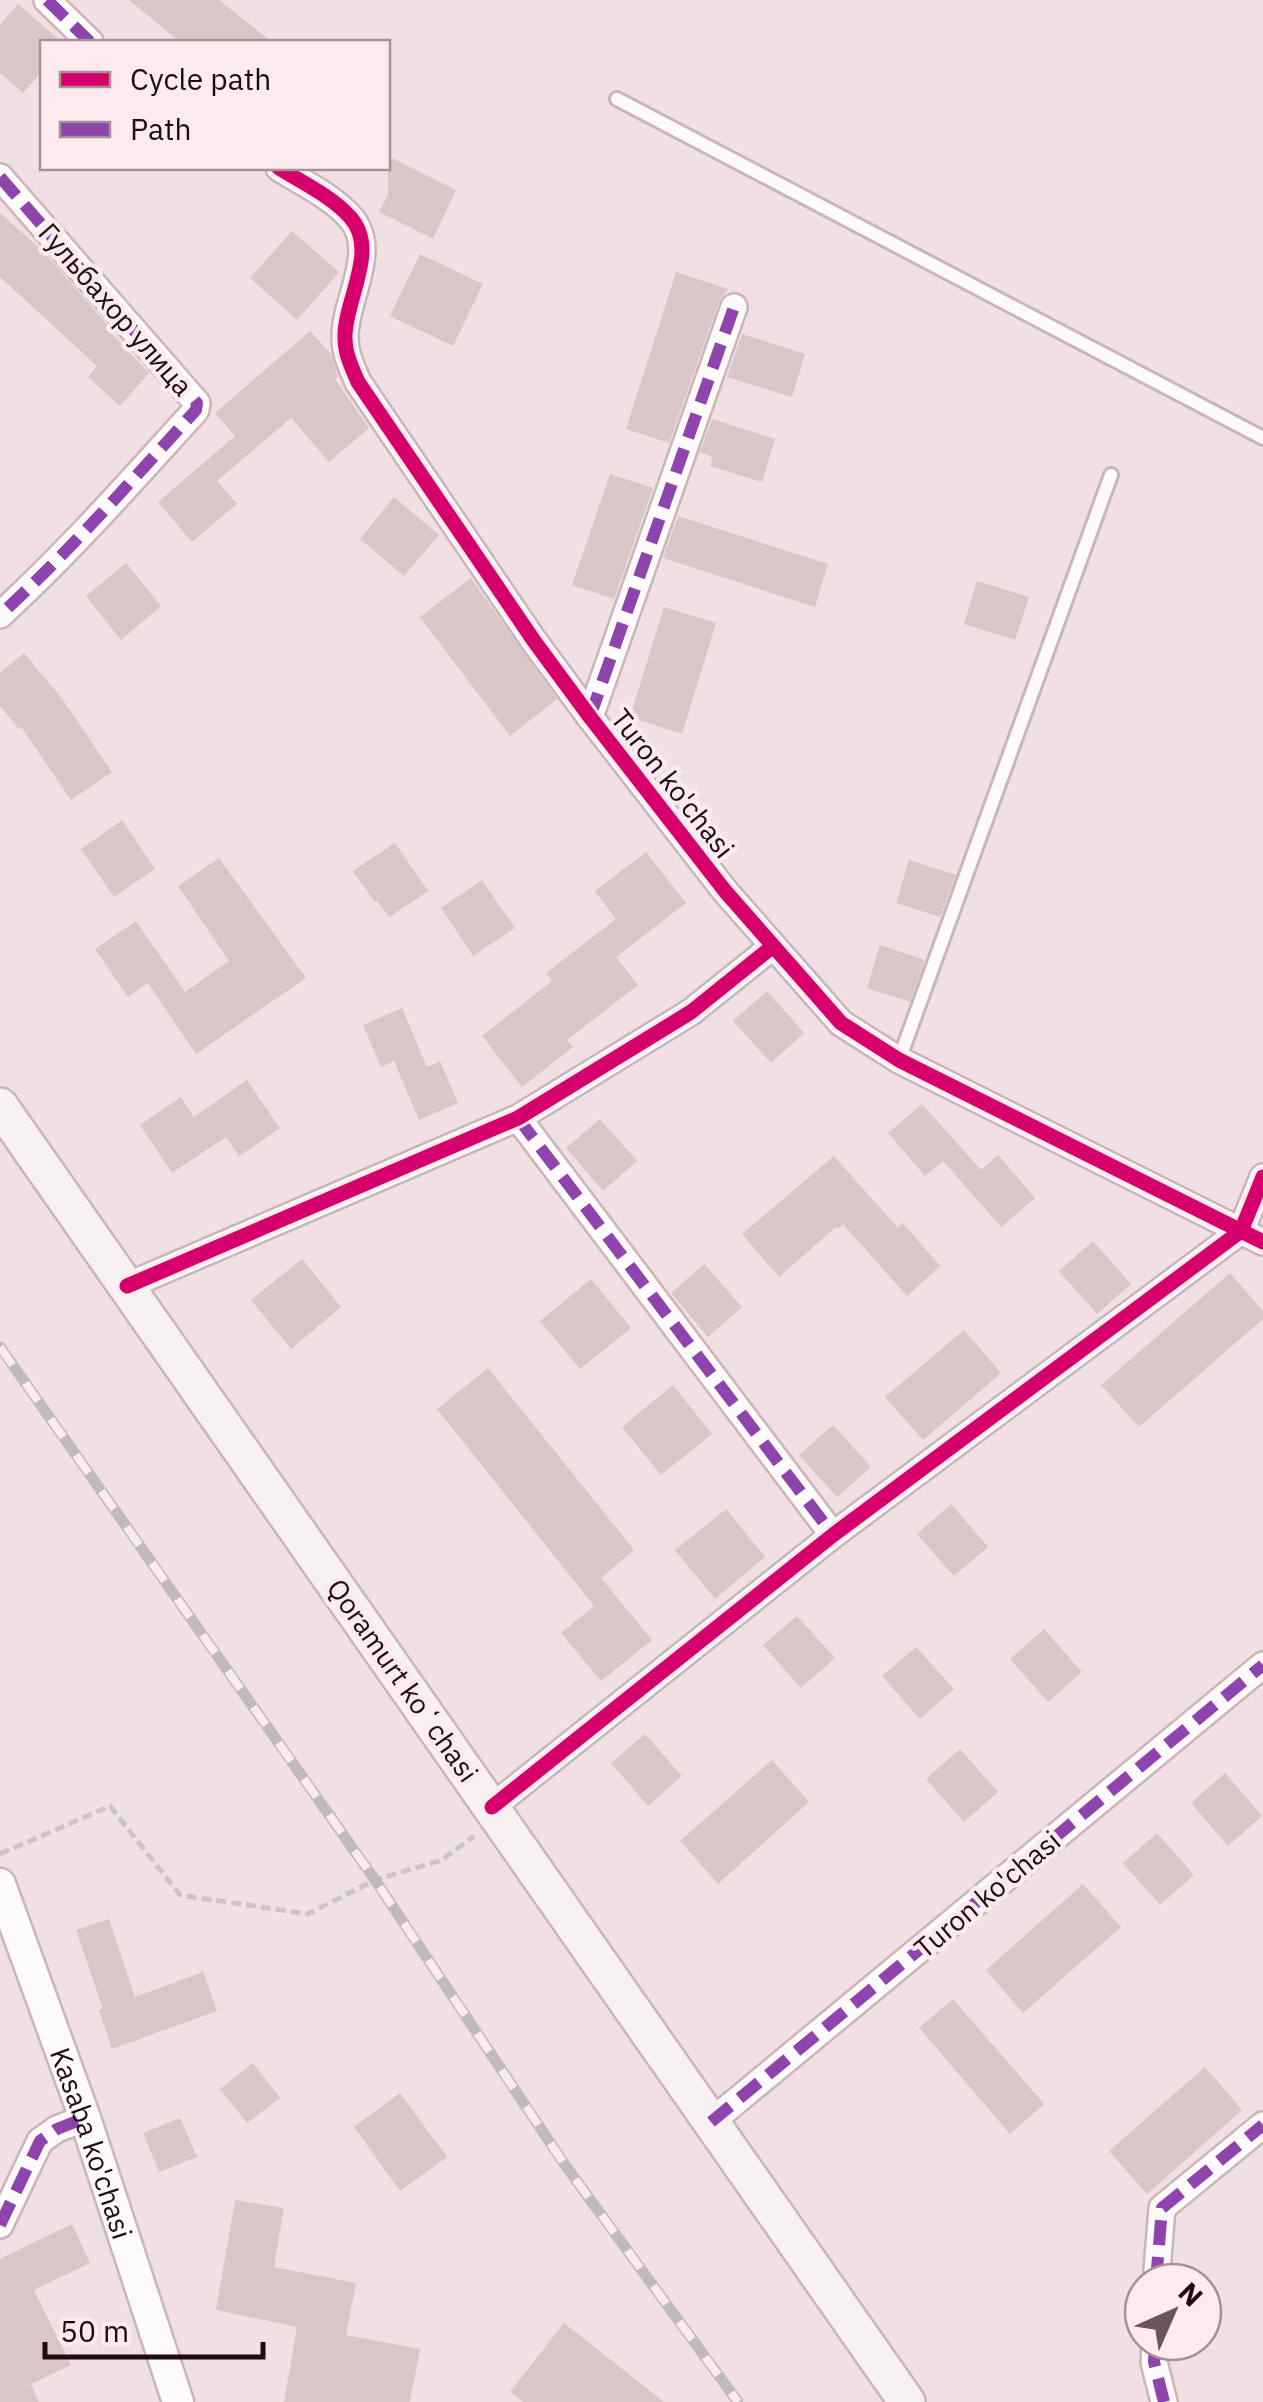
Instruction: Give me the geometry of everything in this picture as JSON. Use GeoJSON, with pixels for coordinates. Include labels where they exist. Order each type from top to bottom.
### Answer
{"type":"FeatureCollection","features":[{"type":"Feature","properties":{"kind":"main road","name":"Qoramurt koʻchasi"},"geometry":{"type":"LineString","coordinates":[[0,1106],[890,2402]]}},
{"type":"Feature","properties":{"kind":"main road","name":"Qoramurt koʻchasi"},"geometry":{"type":"LineString","coordinates":[[0,1130],[907,2402]]}},
{"type":"Feature","properties":{"kind":"street"},"geometry":{"type":"LineString","coordinates":[[47,0],[88,40]]}},
{"type":"Feature","properties":{"kind":"street","name":"Turon ko'chasi"},"geometry":{"type":"LineString","coordinates":[[282,170],[333,202],[352,219],[362,238],[344,334],[358,382],[590,717],[724,891],[841,1024],[899,1060],[1252,1236]]}},
{"type":"Feature","properties":{"kind":"street","name":"Гульбахор улица"},"geometry":{"type":"LineString","coordinates":[[0,177],[197,402],[191,416],[38,580],[0,615]]}},
{"type":"Feature","properties":{"kind":"street"},"geometry":{"type":"LineString","coordinates":[[590,717],[734,307]]}},
{"type":"Feature","properties":{"kind":"street"},"geometry":{"type":"LineString","coordinates":[[127,1286],[518,1118],[690,1012],[772,946]]}},
{"type":"Feature","properties":{"kind":"street"},"geometry":{"type":"LineString","coordinates":[[518,1118],[833,1535]]}},
{"type":"Feature","properties":{"kind":"street"},"geometry":{"type":"LineString","coordinates":[[489,1817],[833,1535],[1252,1236],[1263,1177]]}},
{"type":"Feature","properties":{"kind":"street","name":"Turon ko'chasi"},"geometry":{"type":"LineString","coordinates":[[711,2122],[1263,1665]]}},
{"type":"Feature","properties":{"kind":"street","name":"Kasaba ko'chasi"},"geometry":{"type":"LineString","coordinates":[[0,1884],[85,2118],[178,2402]]}},
{"type":"Feature","properties":{"kind":"street"},"geometry":{"type":"LineString","coordinates":[[0,2225],[40,2141],[85,2118]]}},
{"type":"Feature","properties":{"kind":"street"},"geometry":{"type":"LineString","coordinates":[[1158,2262],[1162,2208],[1263,2125]]}},
{"type":"Feature","properties":{"kind":"street"},"geometry":{"type":"LineString","coordinates":[[1154,2362],[1164,2402]]}},
{"type":"Feature","properties":{"kind":"lane"},"geometry":{"type":"LineString","coordinates":[[617,100],[1263,438]]}},
{"type":"Feature","properties":{"kind":"lane"},"geometry":{"type":"LineString","coordinates":[[899,1060],[1111,475]]}},
{"type":"Feature","properties":{"kind":"path"},"geometry":{"type":"LineString","coordinates":[[0,1854],[110,1806],[180,1896],[308,1914],[375,1880],[442,1860],[489,1817]]}},
{"type":"Feature","properties":{"kind":"building"},"geometry":{"type":"Polygon","coordinates":[[[129,0],[219,0],[269,40],[178,40],[129,0]]]}},
{"type":"Feature","properties":{"kind":"building"},"geometry":{"type":"Polygon","coordinates":[[[18,4],[60,40],[40,40],[40,73],[23,93],[0,73],[0,25],[18,4]]]}},
{"type":"Feature","properties":{"kind":"building"},"geometry":{"type":"Polygon","coordinates":[[[390,157],[456,190],[433,239],[379,212],[388,195],[390,157]]]}},
{"type":"Feature","properties":{"kind":"building"},"geometry":{"type":"Polygon","coordinates":[[[0,213],[43,251],[149,373],[120,406],[88,377],[97,366],[0,277],[0,213]]]}},
{"type":"Feature","properties":{"kind":"building"},"geometry":{"type":"Polygon","coordinates":[[[292,231],[339,272],[297,320],[250,278],[292,231]]]}},
{"type":"Feature","properties":{"kind":"building"},"geometry":{"type":"Polygon","coordinates":[[[420,254],[483,284],[453,346],[390,316],[420,254]]]}},
{"type":"Feature","properties":{"kind":"building"},"geometry":{"type":"Polygon","coordinates":[[[676,272],[728,289],[719,302],[669,443],[626,429],[676,272]]]}},
{"type":"Feature","properties":{"kind":"building"},"geometry":{"type":"Polygon","coordinates":[[[310,331],[331,354],[338,377],[335,379],[369,428],[329,462],[291,418],[217,481],[237,504],[192,542],[158,502],[235,436],[215,413],[310,331]]]}},
{"type":"Feature","properties":{"kind":"building"},"geometry":{"type":"Polygon","coordinates":[[[742,334],[805,354],[792,397],[727,377],[742,334]]]}},
{"type":"Feature","properties":{"kind":"building"},"geometry":{"type":"Polygon","coordinates":[[[712,419],[775,439],[762,482],[710,466],[713,457],[700,452],[712,419]]]}},
{"type":"Feature","properties":{"kind":"building"},"geometry":{"type":"Polygon","coordinates":[[[610,474],[653,488],[614,599],[572,585],[610,474]]]}},
{"type":"Feature","properties":{"kind":"building"},"geometry":{"type":"Polygon","coordinates":[[[394,497],[439,535],[404,576],[360,539],[394,497]]]}},
{"type":"Feature","properties":{"kind":"building"},"geometry":{"type":"Polygon","coordinates":[[[678,516],[828,564],[815,607],[663,558],[678,516]]]}},
{"type":"Feature","properties":{"kind":"building"},"geometry":{"type":"Polygon","coordinates":[[[126,563],[161,606],[121,640],[86,596],[126,563]]]}},
{"type":"Feature","properties":{"kind":"building"},"geometry":{"type":"Polygon","coordinates":[[[471,578],[557,699],[510,736],[420,617],[471,578]]]}},
{"type":"Feature","properties":{"kind":"building"},"geometry":{"type":"Polygon","coordinates":[[[977,581],[1029,597],[1015,640],[964,624],[977,581]]]}},
{"type":"Feature","properties":{"kind":"building"},"geometry":{"type":"Polygon","coordinates":[[[664,607],[716,623],[682,734],[630,717],[664,607]]]}},
{"type":"Feature","properties":{"kind":"building"},"geometry":{"type":"Polygon","coordinates":[[[24,653],[63,700],[112,772],[71,800],[21,727],[0,706],[0,673],[24,653]]]}},
{"type":"Feature","properties":{"kind":"building"},"geometry":{"type":"Polygon","coordinates":[[[122,820],[155,869],[114,897],[81,849],[122,820]]]}},
{"type":"Feature","properties":{"kind":"building"},"geometry":{"type":"Polygon","coordinates":[[[395,843],[428,891],[389,917],[353,871],[395,843]]]}},
{"type":"Feature","properties":{"kind":"building"},"geometry":{"type":"Polygon","coordinates":[[[646,852],[686,903],[616,957],[638,985],[567,1040],[573,1047],[522,1087],[482,1036],[552,981],[546,973],[616,919],[595,891],[646,852]]]}},
{"type":"Feature","properties":{"kind":"building"},"geometry":{"type":"Polygon","coordinates":[[[219,858],[306,978],[196,1054],[148,983],[128,997],[95,949],[136,921],[185,992],[229,961],[178,886],[219,858]]]}},
{"type":"Feature","properties":{"kind":"building"},"geometry":{"type":"Polygon","coordinates":[[[909,860],[956,875],[940,917],[896,903],[909,860]]]}},
{"type":"Feature","properties":{"kind":"building"},"geometry":{"type":"Polygon","coordinates":[[[482,880],[515,928],[473,956],[441,908],[482,880]]]}},
{"type":"Feature","properties":{"kind":"building"},"geometry":{"type":"Polygon","coordinates":[[[880,945],[925,960],[910,1002],[867,988],[880,945]]]}},
{"type":"Feature","properties":{"kind":"building"},"geometry":{"type":"Polygon","coordinates":[[[767,991],[804,1033],[771,1063],[733,1021],[767,991]]]}},
{"type":"Feature","properties":{"kind":"building"},"geometry":{"type":"Polygon","coordinates":[[[402,1008],[427,1067],[440,1061],[458,1103],[419,1120],[394,1061],[381,1067],[363,1025],[402,1008]]]}},
{"type":"Feature","properties":{"kind":"building"},"geometry":{"type":"Polygon","coordinates":[[[247,1080],[280,1128],[239,1156],[226,1137],[172,1173],[140,1125],[181,1097],[194,1117],[247,1080]]]}},
{"type":"Feature","properties":{"kind":"building"},"geometry":{"type":"Polygon","coordinates":[[[922,1104],[981,1170],[998,1155],[1035,1198],[1001,1227],[943,1161],[925,1176],[888,1133],[922,1104]]]}},
{"type":"Feature","properties":{"kind":"building"},"geometry":{"type":"Polygon","coordinates":[[[600,1119],[637,1161],[603,1191],[566,1148],[600,1119]]]}},
{"type":"Feature","properties":{"kind":"building"},"geometry":{"type":"Polygon","coordinates":[[[834,1156],[898,1228],[903,1223],[940,1266],[907,1296],[843,1224],[779,1277],[742,1234],[834,1156]]]}},
{"type":"Feature","properties":{"kind":"building"},"geometry":{"type":"Polygon","coordinates":[[[1093,1241],[1131,1284],[1097,1314],[1059,1271],[1093,1241]]]}},
{"type":"Feature","properties":{"kind":"building"},"geometry":{"type":"Polygon","coordinates":[[[302,1259],[341,1307],[291,1349],[251,1300],[302,1259]]]}},
{"type":"Feature","properties":{"kind":"building"},"geometry":{"type":"Polygon","coordinates":[[[704,1264],[742,1307],[708,1337],[671,1293],[704,1264]]]}},
{"type":"Feature","properties":{"kind":"building"},"geometry":{"type":"Polygon","coordinates":[[[1230,1273],[1263,1311],[1263,1319],[1139,1427],[1101,1385],[1230,1273]]]}},
{"type":"Feature","properties":{"kind":"building"},"geometry":{"type":"Polygon","coordinates":[[[591,1279],[631,1328],[580,1369],[540,1321],[591,1279]]]}},
{"type":"Feature","properties":{"kind":"building"},"geometry":{"type":"Polygon","coordinates":[[[964,1330],[1001,1373],[923,1440],[885,1397],[964,1330]]]}},
{"type":"Feature","properties":{"kind":"building"},"geometry":{"type":"Polygon","coordinates":[[[488,1368],[634,1550],[601,1578],[652,1640],[601,1681],[561,1633],[594,1606],[437,1409],[488,1368]]]}},
{"type":"Feature","properties":{"kind":"building"},"geometry":{"type":"Polygon","coordinates":[[[673,1385],[712,1434],[661,1475],[622,1427],[673,1385]]]}},
{"type":"Feature","properties":{"kind":"building"},"geometry":{"type":"Polygon","coordinates":[[[833,1425],[871,1467],[837,1497],[799,1455],[833,1425]]]}},
{"type":"Feature","properties":{"kind":"building"},"geometry":{"type":"Polygon","coordinates":[[[951,1504],[988,1547],[954,1576],[917,1534],[951,1504]]]}},
{"type":"Feature","properties":{"kind":"building"},"geometry":{"type":"Polygon","coordinates":[[[726,1509],[765,1557],[715,1599],[675,1550],[726,1509]]]}},
{"type":"Feature","properties":{"kind":"building"},"geometry":{"type":"Polygon","coordinates":[[[797,1616],[835,1658],[801,1688],[763,1645],[797,1616]]]}},
{"type":"Feature","properties":{"kind":"building"},"geometry":{"type":"Polygon","coordinates":[[[1044,1629],[1082,1672],[1048,1702],[1010,1659],[1044,1629]]]}},
{"type":"Feature","properties":{"kind":"building"},"geometry":{"type":"Polygon","coordinates":[[[916,1647],[954,1689],[920,1719],[882,1676],[916,1647]]]}},
{"type":"Feature","properties":{"kind":"building"},"geometry":{"type":"Polygon","coordinates":[[[645,1734],[682,1776],[648,1806],[611,1763],[645,1734]]]}},
{"type":"Feature","properties":{"kind":"building"},"geometry":{"type":"Polygon","coordinates":[[[960,1749],[998,1792],[964,1822],[926,1779],[960,1749]]]}},
{"type":"Feature","properties":{"kind":"building"},"geometry":{"type":"Polygon","coordinates":[[[772,1760],[809,1802],[718,1884],[680,1841],[772,1760]]]}},
{"type":"Feature","properties":{"kind":"building"},"geometry":{"type":"Polygon","coordinates":[[[1225,1773],[1262,1816],[1228,1846],[1191,1803],[1225,1773]]]}},
{"type":"Feature","properties":{"kind":"building"},"geometry":{"type":"Polygon","coordinates":[[[1157,1833],[1194,1875],[1160,1905],[1123,1863],[1157,1833]]]}},
{"type":"Feature","properties":{"kind":"building"},"geometry":{"type":"Polygon","coordinates":[[[1083,1884],[1121,1927],[1023,2013],[986,1970],[1083,1884]]]}},
{"type":"Feature","properties":{"kind":"building"},"geometry":{"type":"Polygon","coordinates":[[[109,1919],[135,1997],[203,1972],[217,2011],[112,2049],[76,1930],[109,1919]]]}},
{"type":"Feature","properties":{"kind":"building"},"geometry":{"type":"Polygon","coordinates":[[[953,1999],[1044,2104],[1010,2134],[919,2028],[953,1999]]]}},
{"type":"Feature","properties":{"kind":"building"},"geometry":{"type":"Polygon","coordinates":[[[253,2063],[280,2098],[247,2123],[220,2089],[253,2063]]]}},
{"type":"Feature","properties":{"kind":"building"},"geometry":{"type":"Polygon","coordinates":[[[1205,2067],[1242,2110],[1147,2194],[1109,2151],[1205,2067]]]}},
{"type":"Feature","properties":{"kind":"building"},"geometry":{"type":"Polygon","coordinates":[[[400,2093],[447,2157],[400,2191],[354,2127],[400,2093]]]}},
{"type":"Feature","properties":{"kind":"building"},"geometry":{"type":"Polygon","coordinates":[[[180,2118],[197,2157],[159,2172],[143,2133],[180,2118]]]}},
{"type":"Feature","properties":{"kind":"building"},"geometry":{"type":"Polygon","coordinates":[[[235,2200],[284,2208],[274,2267],[356,2283],[346,2335],[420,2349],[410,2402],[284,2402],[297,2327],[216,2310],[235,2200]]]}},
{"type":"Feature","properties":{"kind":"building"},"geometry":{"type":"Polygon","coordinates":[[[72,2224],[90,2263],[34,2290],[71,2365],[31,2384],[39,2402],[0,2402],[0,2259],[72,2224]]]}},
{"type":"Feature","properties":{"kind":"building"},"geometry":{"type":"Polygon","coordinates":[[[564,2323],[664,2402],[523,2402],[510,2392],[564,2323]]]}},
{"type":"Feature","properties":{"kind":"railway"},"geometry":{"type":"LineString","coordinates":[[0,1347],[375,1880],[565,2165],[738,2402]]}},
{"type":"Feature","properties":{"kind":"marked path"},"geometry":{"type":"LineString","coordinates":[[47,0],[88,40]]}},
{"type":"Feature","properties":{"kind":"marked path"},"geometry":{"type":"LineString","coordinates":[[0,177],[197,403],[196,410],[101,514],[0,615]]}},
{"type":"Feature","properties":{"kind":"marked path"},"geometry":{"type":"LineString","coordinates":[[590,717],[734,307]]}},
{"type":"Feature","properties":{"kind":"marked path"},"geometry":{"type":"LineString","coordinates":[[518,1118],[833,1535]]}},
{"type":"Feature","properties":{"kind":"marked path"},"geometry":{"type":"LineString","coordinates":[[711,2122],[1263,1665]]}},
{"type":"Feature","properties":{"kind":"marked path"},"geometry":{"type":"LineString","coordinates":[[0,2225],[40,2141],[85,2118]]}},
{"type":"Feature","properties":{"kind":"marked path"},"geometry":{"type":"LineString","coordinates":[[1158,2262],[1162,2208],[1263,2125]]}},
{"type":"Feature","properties":{"kind":"marked path"},"geometry":{"type":"LineString","coordinates":[[1154,2362],[1164,2402]]}},
{"type":"Feature","properties":{"kind":"cycle path"},"geometry":{"type":"LineString","coordinates":[[282,170],[334,203],[358,230],[361,260],[345,338],[358,382],[590,717],[725,891],[841,1023],[899,1060],[1263,1242]]}},
{"type":"Feature","properties":{"kind":"cycle path"},"geometry":{"type":"LineString","coordinates":[[127,1286],[518,1118],[691,1012],[772,947]]}},
{"type":"Feature","properties":{"kind":"cycle path"},"geometry":{"type":"LineString","coordinates":[[492,1807],[833,1535],[1241,1231],[1263,1177]]}}]}
